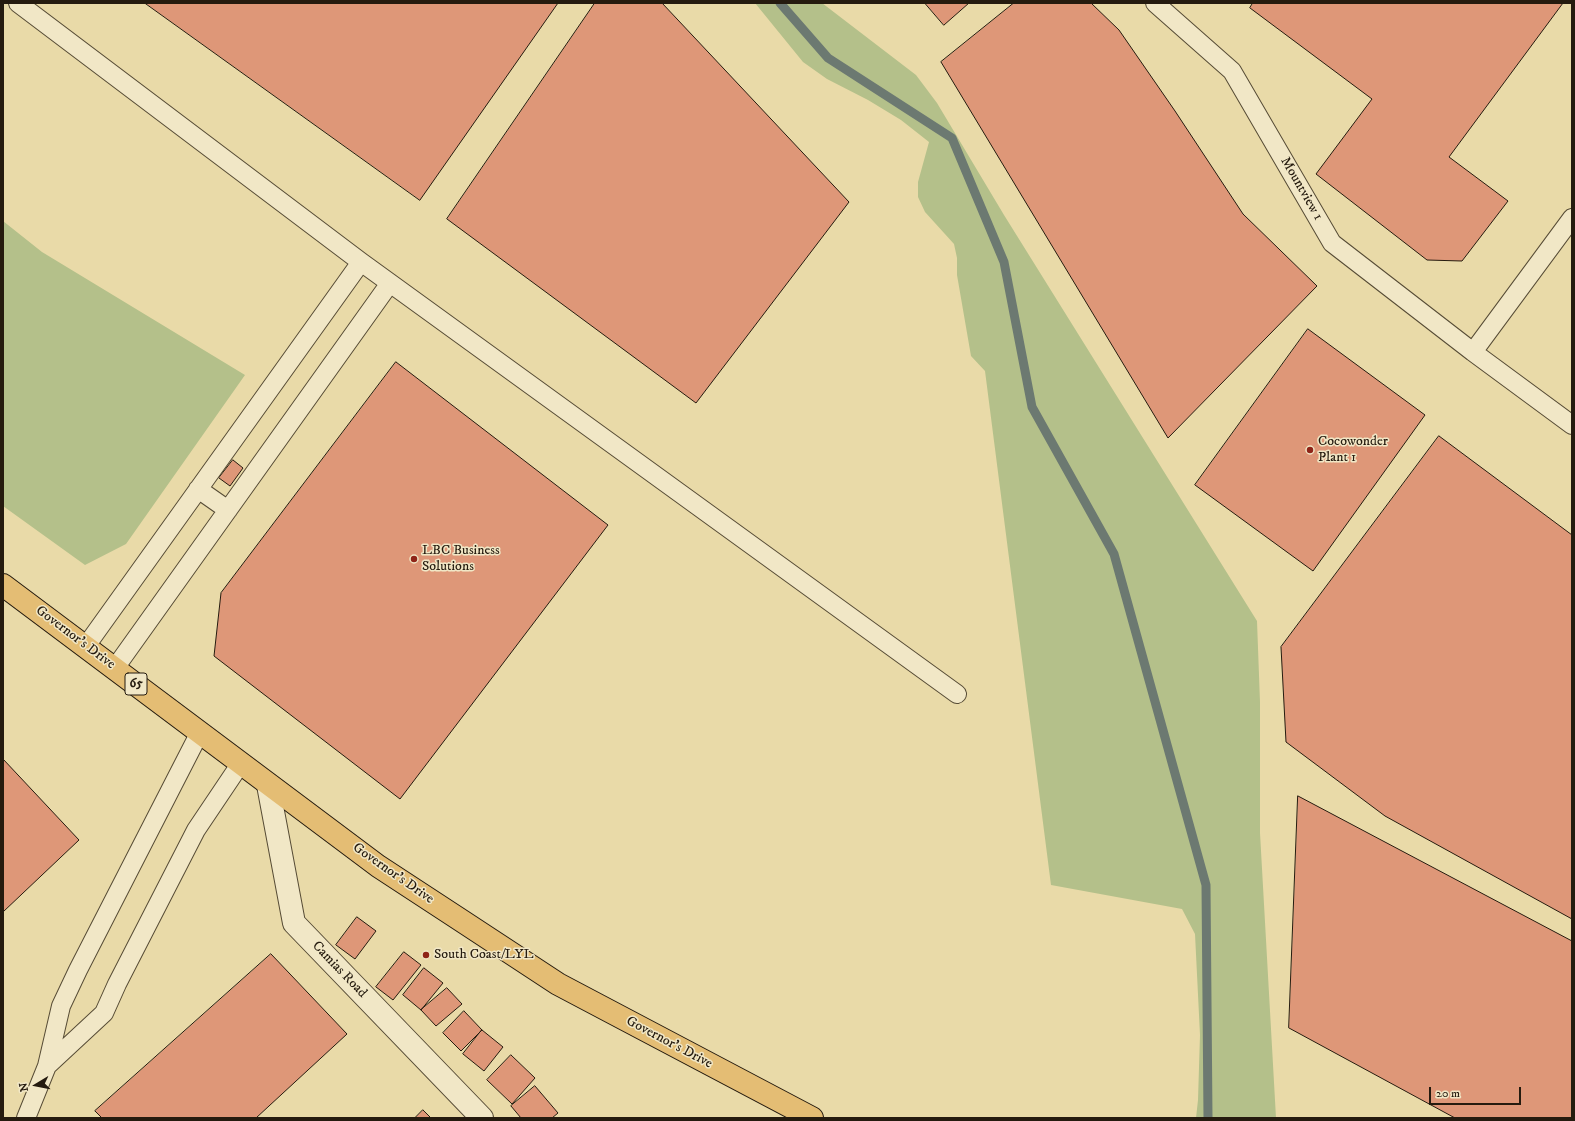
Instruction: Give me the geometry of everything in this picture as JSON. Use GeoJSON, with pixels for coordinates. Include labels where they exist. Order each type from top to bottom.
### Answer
{"type":"FeatureCollection","features":[{"type":"Feature","properties":{"kind":"highway","name":"Governor's Drive"},"geometry":{"type":"LineString","coordinates":[[3,585],[378,866],[558,984],[812,1118]]}},
{"type":"Feature","properties":{"kind":"street","name":"Camias Road"},"geometry":{"type":"LineString","coordinates":[[268,785],[294,923],[482,1118]]}},
{"type":"Feature","properties":{"kind":"lane"},"geometry":{"type":"LineString","coordinates":[[18,3],[390,284],[957,694]]}},
{"type":"Feature","properties":{"kind":"lane","name":"Mountview 1"},"geometry":{"type":"LineString","coordinates":[[1155,3],[1232,71],[1332,243],[1473,352],[1572,425]]}},
{"type":"Feature","properties":{"kind":"lane"},"geometry":{"type":"LineString","coordinates":[[1473,352],[1572,218]]}},
{"type":"Feature","properties":{"kind":"lane"},"geometry":{"type":"LineString","coordinates":[[86,646],[361,262]]}},
{"type":"Feature","properties":{"kind":"lane"},"geometry":{"type":"LineString","coordinates":[[115,668],[390,284]]}},
{"type":"Feature","properties":{"kind":"lane"},"geometry":{"type":"LineString","coordinates":[[198,489],[228,510]]}},
{"type":"Feature","properties":{"kind":"lane"},"geometry":{"type":"LineString","coordinates":[[26,1118],[47,1066],[64,998],[200,732]]}},
{"type":"Feature","properties":{"kind":"lane"},"geometry":{"type":"LineString","coordinates":[[47,1066],[104,1013],[196,830],[241,763]]}},
{"type":"Feature","properties":{"kind":"green space"},"geometry":{"type":"Polygon","coordinates":[[[755,3],[822,3],[916,75],[937,103],[1004,215],[1257,621],[1260,702],[1260,833],[1276,1118],[1196,1118],[1200,1035],[1195,934],[1182,909],[1051,885],[985,371],[971,356],[957,275],[957,258],[954,244],[925,212],[918,197],[918,182],[929,142],[901,120],[868,100],[827,79],[803,62],[755,3]]]}},
{"type":"Feature","properties":{"kind":"green space"},"geometry":{"type":"Polygon","coordinates":[[[3,221],[42,252],[245,375],[126,544],[85,565],[3,506],[3,221]]]}},
{"type":"Feature","properties":{"kind":"building"},"geometry":{"type":"Polygon","coordinates":[[[145,3],[558,3],[420,200],[145,3]]]}},
{"type":"Feature","properties":{"kind":"building"},"geometry":{"type":"Polygon","coordinates":[[[595,3],[662,3],[849,202],[696,403],[447,219],[595,3]]]}},
{"type":"Feature","properties":{"kind":"building"},"geometry":{"type":"Polygon","coordinates":[[[925,3],[969,3],[944,25],[925,3]]]}},
{"type":"Feature","properties":{"kind":"building"},"geometry":{"type":"Polygon","coordinates":[[[1014,3],[1091,3],[1119,30],[1243,214],[1317,286],[1168,438],[941,62],[1014,3]]]}},
{"type":"Feature","properties":{"kind":"building"},"geometry":{"type":"Polygon","coordinates":[[[1253,3],[1563,3],[1449,157],[1508,201],[1462,261],[1427,260],[1316,174],[1372,99],[1250,8],[1253,3]]]}},
{"type":"Feature","properties":{"kind":"building","name":"Cocowonder Plant 1"},"geometry":{"type":"Polygon","coordinates":[[[1308,329],[1425,415],[1313,571],[1195,485],[1308,329]]]}},
{"type":"Feature","properties":{"kind":"building","name":"LBC Business Solutions"},"geometry":{"type":"Polygon","coordinates":[[[396,362],[608,525],[400,799],[214,656],[221,593],[396,362]]]}},
{"type":"Feature","properties":{"kind":"building"},"geometry":{"type":"Polygon","coordinates":[[[1439,436],[1572,535],[1572,919],[1385,816],[1286,742],[1281,647],[1439,436]]]}},
{"type":"Feature","properties":{"kind":"building"},"geometry":{"type":"Polygon","coordinates":[[[233,460],[243,468],[230,486],[219,478],[233,460]]]}},
{"type":"Feature","properties":{"kind":"building"},"geometry":{"type":"Polygon","coordinates":[[[3,759],[79,840],[3,912],[3,759]]]}},
{"type":"Feature","properties":{"kind":"building"},"geometry":{"type":"Polygon","coordinates":[[[1298,796],[1572,941],[1572,1118],[1455,1118],[1289,1028],[1298,796]]]}},
{"type":"Feature","properties":{"kind":"building"},"geometry":{"type":"Polygon","coordinates":[[[357,917],[376,931],[355,959],[336,945],[357,917]]]}},
{"type":"Feature","properties":{"kind":"building"},"geometry":{"type":"Polygon","coordinates":[[[404,952],[421,965],[393,1000],[376,987],[404,952]]]}},
{"type":"Feature","properties":{"kind":"building"},"geometry":{"type":"Polygon","coordinates":[[[271,954],[347,1034],[256,1118],[102,1118],[95,1111],[271,954]]]}},
{"type":"Feature","properties":{"kind":"building"},"geometry":{"type":"Polygon","coordinates":[[[424,968],[443,983],[421,1010],[403,995],[424,968]]]}},
{"type":"Feature","properties":{"kind":"building"},"geometry":{"type":"Polygon","coordinates":[[[447,988],[462,1004],[436,1026],[421,1010],[447,988]]]}},
{"type":"Feature","properties":{"kind":"building"},"geometry":{"type":"Polygon","coordinates":[[[464,1011],[482,1030],[461,1051],[443,1033],[464,1011]]]}},
{"type":"Feature","properties":{"kind":"building"},"geometry":{"type":"Polygon","coordinates":[[[482,1030],[503,1047],[484,1071],[463,1054],[482,1030]]]}},
{"type":"Feature","properties":{"kind":"building"},"geometry":{"type":"Polygon","coordinates":[[[511,1055],[535,1078],[512,1104],[487,1080],[511,1055]]]}},
{"type":"Feature","properties":{"kind":"building"},"geometry":{"type":"Polygon","coordinates":[[[535,1086],[558,1113],[552,1118],[521,1118],[511,1106],[535,1086]]]}},
{"type":"Feature","properties":{"kind":"building"},"geometry":{"type":"Polygon","coordinates":[[[423,1110],[431,1118],[415,1118],[423,1110]]]}},
{"type":"Feature","properties":{"kind":"waterway"},"geometry":{"type":"LineString","coordinates":[[780,3],[828,58],[952,138],[1004,262],[1032,407],[1114,554],[1206,885],[1208,1118]]}},
{"type":"Feature","properties":{"kind":"place","name":"Cocowonder Plant 1"},"geometry":{"type":"Point","coordinates":[1310,450]}},
{"type":"Feature","properties":{"kind":"place","name":"LBC Business Solutions"},"geometry":{"type":"Point","coordinates":[414,559]}},
{"type":"Feature","properties":{"kind":"place","name":"South Coast/LYL"},"geometry":{"type":"Point","coordinates":[426,955]}}]}
